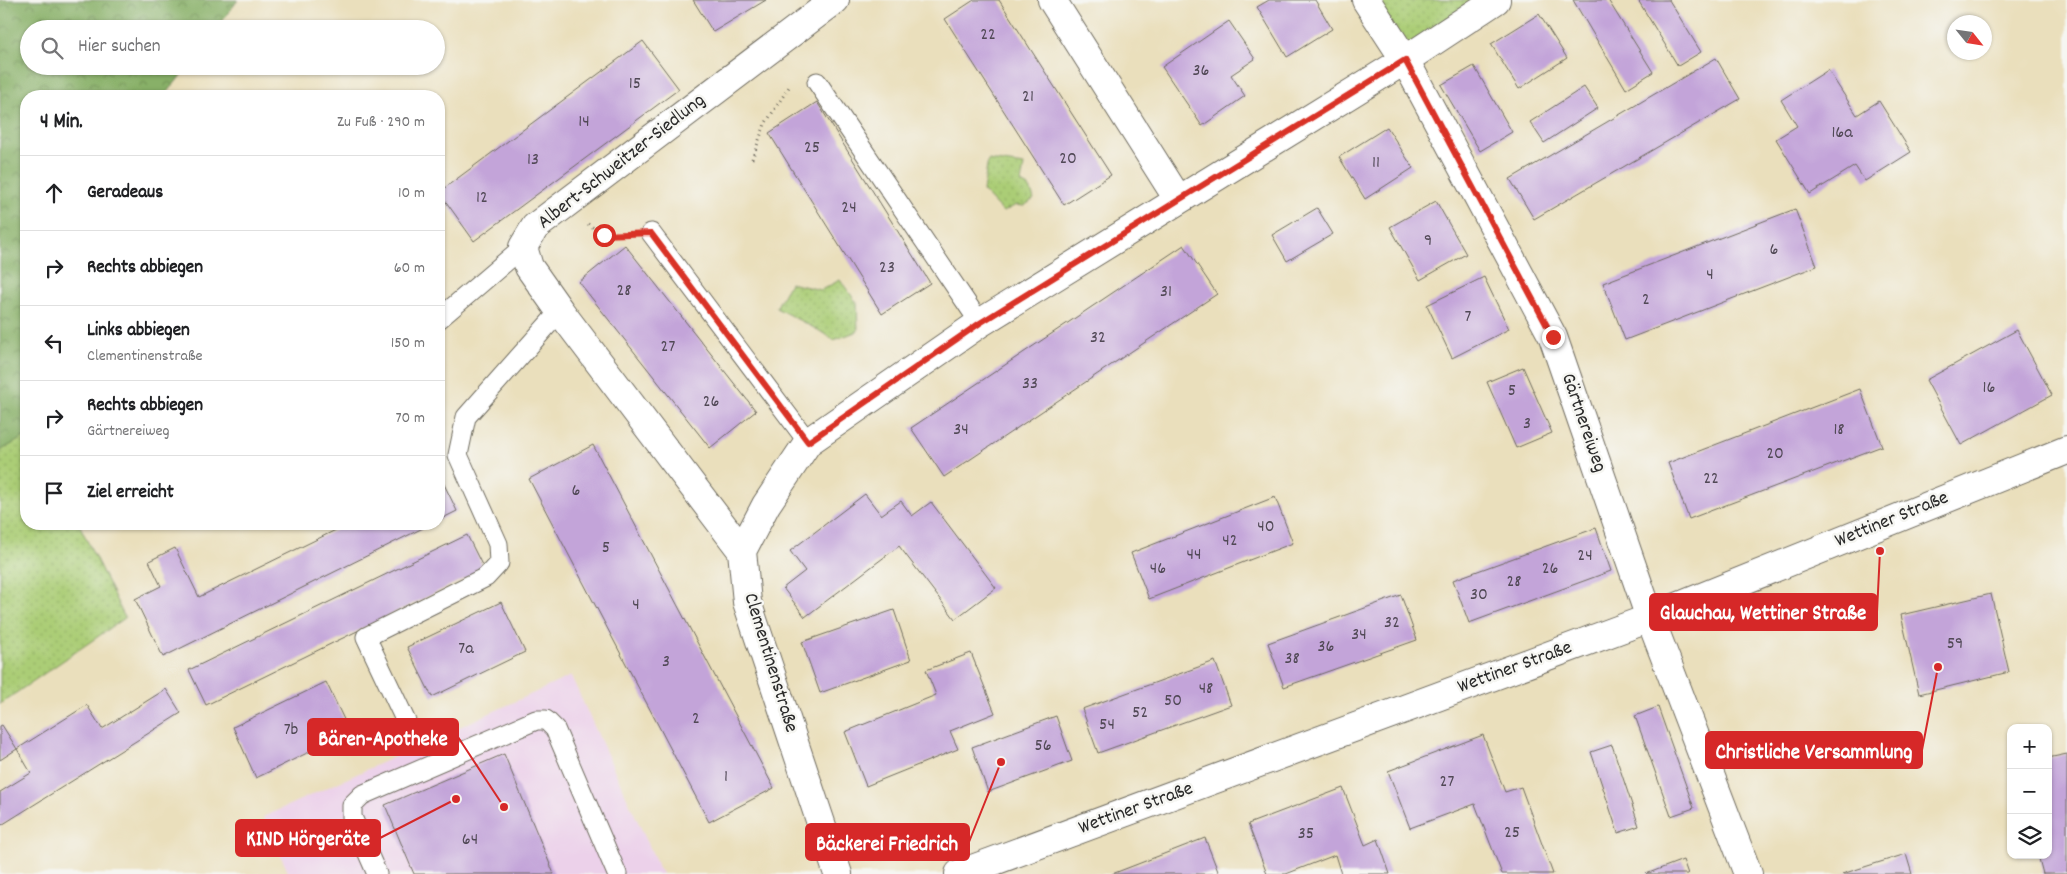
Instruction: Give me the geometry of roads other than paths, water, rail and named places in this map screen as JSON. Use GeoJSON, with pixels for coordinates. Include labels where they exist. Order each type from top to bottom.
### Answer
{"type":"FeatureCollection","features":[{"type":"Feature","properties":{"kind":"street","name":"Albert-Schweitzer-Siedlung"},"geometry":{"type":"LineString","coordinates":[[742,551],[560,311],[529,267],[523,247],[534,228],[835,0]]}},
{"type":"Feature","properties":{"kind":"street"},"geometry":{"type":"LineString","coordinates":[[1052,0],[1178,199]]}},
{"type":"Feature","properties":{"kind":"street","name":"Gärtnereiweg"},"geometry":{"type":"LineString","coordinates":[[1366,0],[1405,60],[1553,337],[1650,618],[1748,874]]}},
{"type":"Feature","properties":{"kind":"street"},"geometry":{"type":"LineString","coordinates":[[742,551],[766,505],[808,442],[980,323],[1405,60],[1496,0]]}},
{"type":"Feature","properties":{"kind":"street","name":"Wettiner Straße"},"geometry":{"type":"LineString","coordinates":[[967,872],[1650,618],[2067,450]]}},
{"type":"Feature","properties":{"kind":"street","name":"Clementinenstraße"},"geometry":{"type":"LineString","coordinates":[[742,551],[748,602],[838,874]]}},
{"type":"Feature","properties":{"kind":"lane"},"geometry":{"type":"LineString","coordinates":[[817,82],[980,323]]}},
{"type":"Feature","properties":{"kind":"lane"},"geometry":{"type":"LineString","coordinates":[[651,233],[808,442]]}},
{"type":"Feature","properties":{"kind":"lane"},"geometry":{"type":"LineString","coordinates":[[445,314],[523,247]]}},
{"type":"Feature","properties":{"kind":"lane"},"geometry":{"type":"LineString","coordinates":[[409,728],[366,637],[486,577],[499,562],[498,544],[458,455],[466,417],[560,311]]}},
{"type":"Feature","properties":{"kind":"lane"},"geometry":{"type":"LineString","coordinates":[[378,874],[352,817],[352,805],[362,795],[536,720],[546,720],[555,729],[618,874]]}},
{"type":"Feature","properties":{"kind":"place","name":"Glauchau, Wettiner Straße"},"geometry":{"type":"Point","coordinates":[1880,551]}},
{"type":"Feature","properties":{"kind":"place","name":"Christliche Versammlung"},"geometry":{"type":"Point","coordinates":[1938,667]}},
{"type":"Feature","properties":{"kind":"place","name":"Bäckerei Friedrich"},"geometry":{"type":"Point","coordinates":[1001,762]}},
{"type":"Feature","properties":{"kind":"place","name":"KIND Hörgeräte"},"geometry":{"type":"Point","coordinates":[456,799]}},
{"type":"Feature","properties":{"kind":"place","name":"Bären-Apotheke"},"geometry":{"type":"Point","coordinates":[504,807]}}]}
